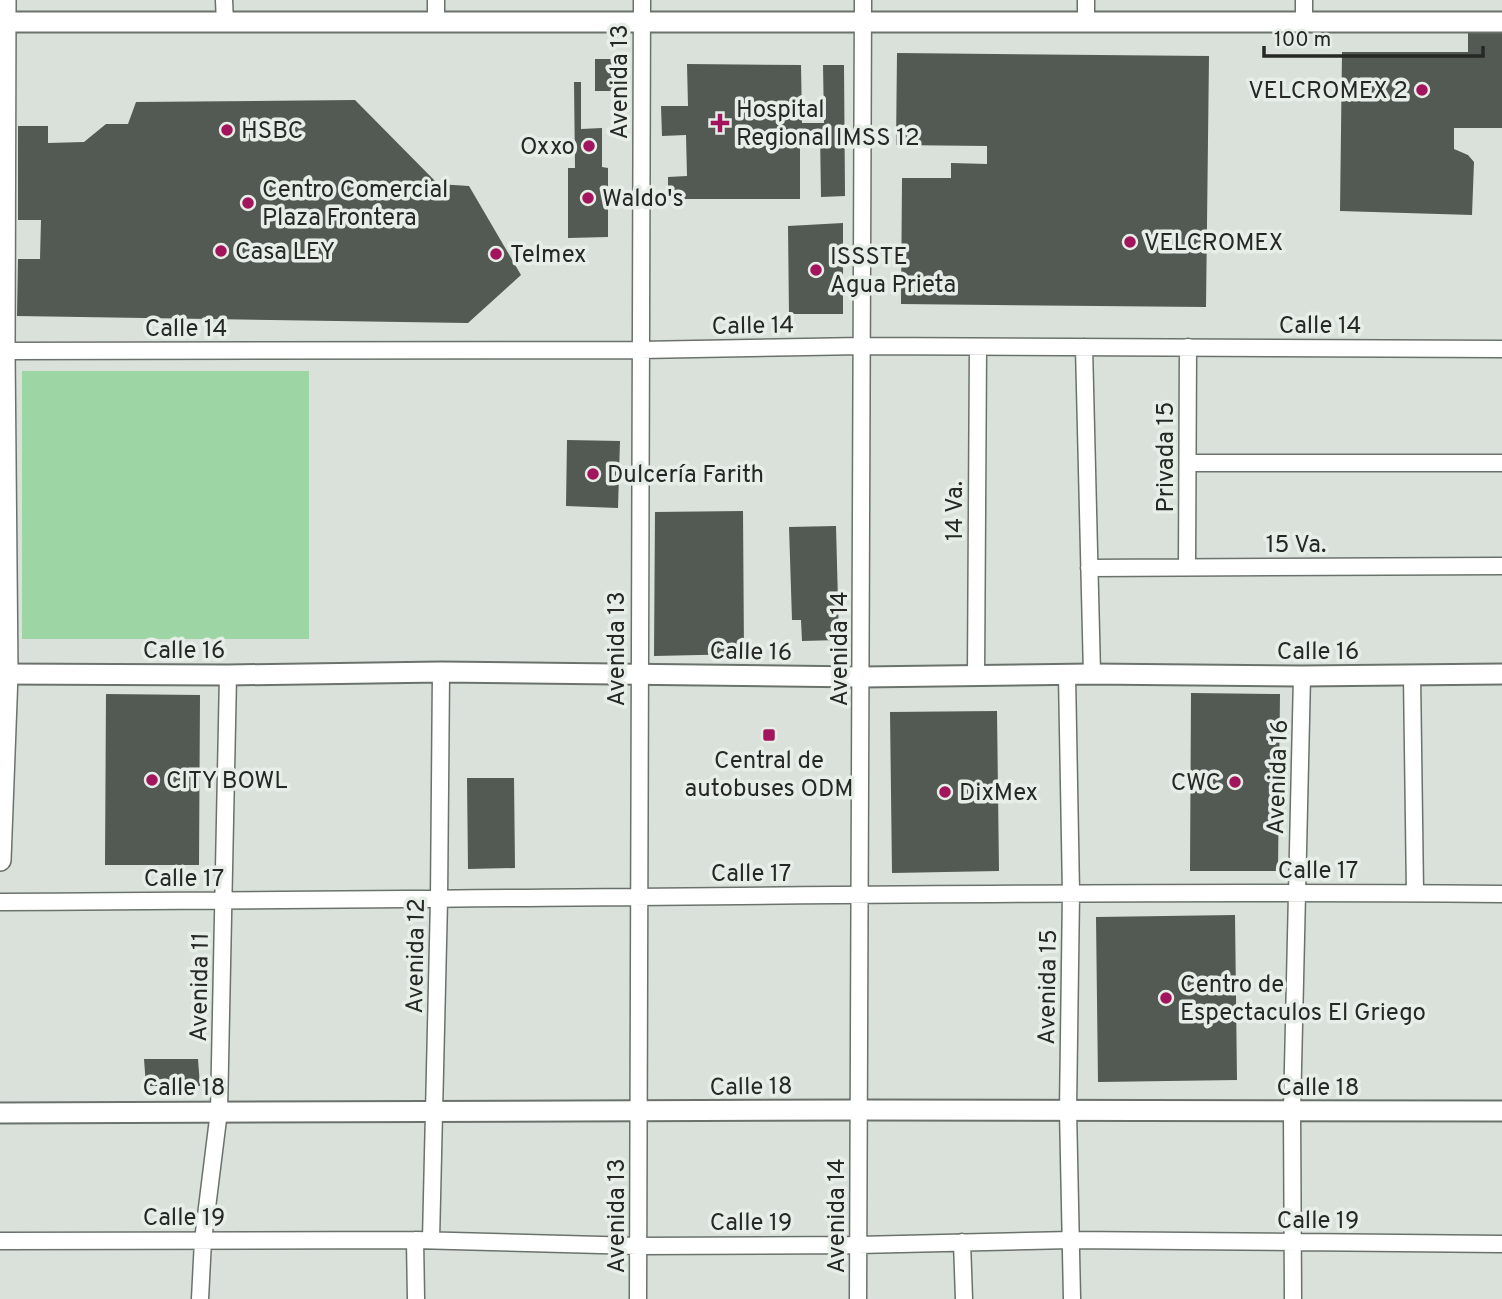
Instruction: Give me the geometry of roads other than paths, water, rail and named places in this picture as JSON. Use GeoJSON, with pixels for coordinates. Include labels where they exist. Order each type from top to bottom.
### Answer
{"type":"FeatureCollection","features":[{"type":"Feature","properties":{"kind":"main road"},"geometry":{"type":"LineString","coordinates":[[0,860],[4,674],[5,0]]}},
{"type":"Feature","properties":{"kind":"street"},"geometry":{"type":"LineString","coordinates":[[224,0],[225,23]]}},
{"type":"Feature","properties":{"kind":"street"},"geometry":{"type":"LineString","coordinates":[[436,0],[436,23]]}},
{"type":"Feature","properties":{"kind":"street","name":"Avenida 13"},"geometry":{"type":"LineString","coordinates":[[638,1299],[642,0]]}},
{"type":"Feature","properties":{"kind":"street","name":"Avenida 14"},"geometry":{"type":"LineString","coordinates":[[858,1299],[863,0]]}},
{"type":"Feature","properties":{"kind":"street"},"geometry":{"type":"LineString","coordinates":[[1086,0],[1086,22]]}},
{"type":"Feature","properties":{"kind":"street"},"geometry":{"type":"LineString","coordinates":[[1304,0],[1304,22]]}},
{"type":"Feature","properties":{"kind":"street"},"geometry":{"type":"LineString","coordinates":[[3,22],[1502,22]]}},
{"type":"Feature","properties":{"kind":"street","name":"Calle 14"},"geometry":{"type":"LineString","coordinates":[[4,351],[640,350],[862,346],[1502,349]]}},
{"type":"Feature","properties":{"kind":"street","name":"14 Va."},"geometry":{"type":"LineString","coordinates":[[976,676],[978,347]]}},
{"type":"Feature","properties":{"kind":"street"},"geometry":{"type":"LineString","coordinates":[[1084,347],[1092,674]]}},
{"type":"Feature","properties":{"kind":"street","name":"Privada 15"},"geometry":{"type":"LineString","coordinates":[[1187,567],[1188,347]]}},
{"type":"Feature","properties":{"kind":"street"},"geometry":{"type":"LineString","coordinates":[[1188,463],[1502,463]]}},
{"type":"Feature","properties":{"kind":"street","name":"15 Va."},"geometry":{"type":"LineString","coordinates":[[1089,568],[1502,566]]}},
{"type":"Feature","properties":{"kind":"street","name":"Calle 16"},"geometry":{"type":"LineString","coordinates":[[4,674],[441,672],[862,677],[1502,674]]}},
{"type":"Feature","properties":{"kind":"street","name":"Avenida 12"},"geometry":{"type":"LineString","coordinates":[[416,1299],[434,1111],[441,672]]}},
{"type":"Feature","properties":{"kind":"street","name":"Avenida 11"},"geometry":{"type":"LineString","coordinates":[[200,1299],[203,1240],[219,1111],[228,675]]}},
{"type":"Feature","properties":{"kind":"street","name":"Avenida 15"},"geometry":{"type":"LineString","coordinates":[[1067,675],[1071,893],[1068,1110],[1072,1299]]}},
{"type":"Feature","properties":{"kind":"street"},"geometry":{"type":"LineString","coordinates":[[1412,675],[1415,893]]}},
{"type":"Feature","properties":{"kind":"street","name":"Avenida 16"},"geometry":{"type":"LineString","coordinates":[[1293,1299],[1292,1111],[1302,676]]}},
{"type":"Feature","properties":{"kind":"street","name":"Calle 17"},"geometry":{"type":"LineString","coordinates":[[0,902],[1071,893],[1502,894]]}},
{"type":"Feature","properties":{"kind":"street","name":"Calle 18"},"geometry":{"type":"LineString","coordinates":[[0,1113],[1502,1111]]}},
{"type":"Feature","properties":{"kind":"street","name":"Calle 19"},"geometry":{"type":"LineString","coordinates":[[0,1241],[423,1240],[638,1245],[858,1245],[1071,1240],[1502,1244]]}},
{"type":"Feature","properties":{"kind":"street"},"geometry":{"type":"LineString","coordinates":[[962,1242],[964,1299]]}},
{"type":"Feature","properties":{"kind":"place","name":"VELCROMEX 2"},"geometry":{"type":"Point","coordinates":[1422,90]}},
{"type":"Feature","properties":{"kind":"place","name":"Hospital Regional IMSS 12"},"geometry":{"type":"Point","coordinates":[720,123]}},
{"type":"Feature","properties":{"kind":"place","name":"HSBC"},"geometry":{"type":"Point","coordinates":[227,130]}},
{"type":"Feature","properties":{"kind":"place","name":"Oxxo"},"geometry":{"type":"Point","coordinates":[589,146]}},
{"type":"Feature","properties":{"kind":"place","name":"Waldo's"},"geometry":{"type":"Point","coordinates":[588,198]}},
{"type":"Feature","properties":{"kind":"place","name":"Centro Comercial Plaza Frontera"},"geometry":{"type":"Point","coordinates":[248,203]}},
{"type":"Feature","properties":{"kind":"place","name":"VELCROMEX"},"geometry":{"type":"Point","coordinates":[1130,242]}},
{"type":"Feature","properties":{"kind":"place","name":"Casa LEY"},"geometry":{"type":"Point","coordinates":[221,251]}},
{"type":"Feature","properties":{"kind":"place","name":"Telmex"},"geometry":{"type":"Point","coordinates":[496,254]}},
{"type":"Feature","properties":{"kind":"place","name":"ISSSTE Agua Prieta"},"geometry":{"type":"Point","coordinates":[816,270]}},
{"type":"Feature","properties":{"kind":"place","name":"Dulcería Farith"},"geometry":{"type":"Point","coordinates":[593,474]}},
{"type":"Feature","properties":{"kind":"place","name":"Central de autobuses ODM"},"geometry":{"type":"Point","coordinates":[769,735]}},
{"type":"Feature","properties":{"kind":"place","name":"CITY BOWL"},"geometry":{"type":"Point","coordinates":[152,780]}},
{"type":"Feature","properties":{"kind":"place","name":"CWC"},"geometry":{"type":"Point","coordinates":[1235,782]}},
{"type":"Feature","properties":{"kind":"place","name":"DixMex"},"geometry":{"type":"Point","coordinates":[945,792]}},
{"type":"Feature","properties":{"kind":"place","name":"Centro de Espectaculos El Griego"},"geometry":{"type":"Point","coordinates":[1166,998]}}]}
